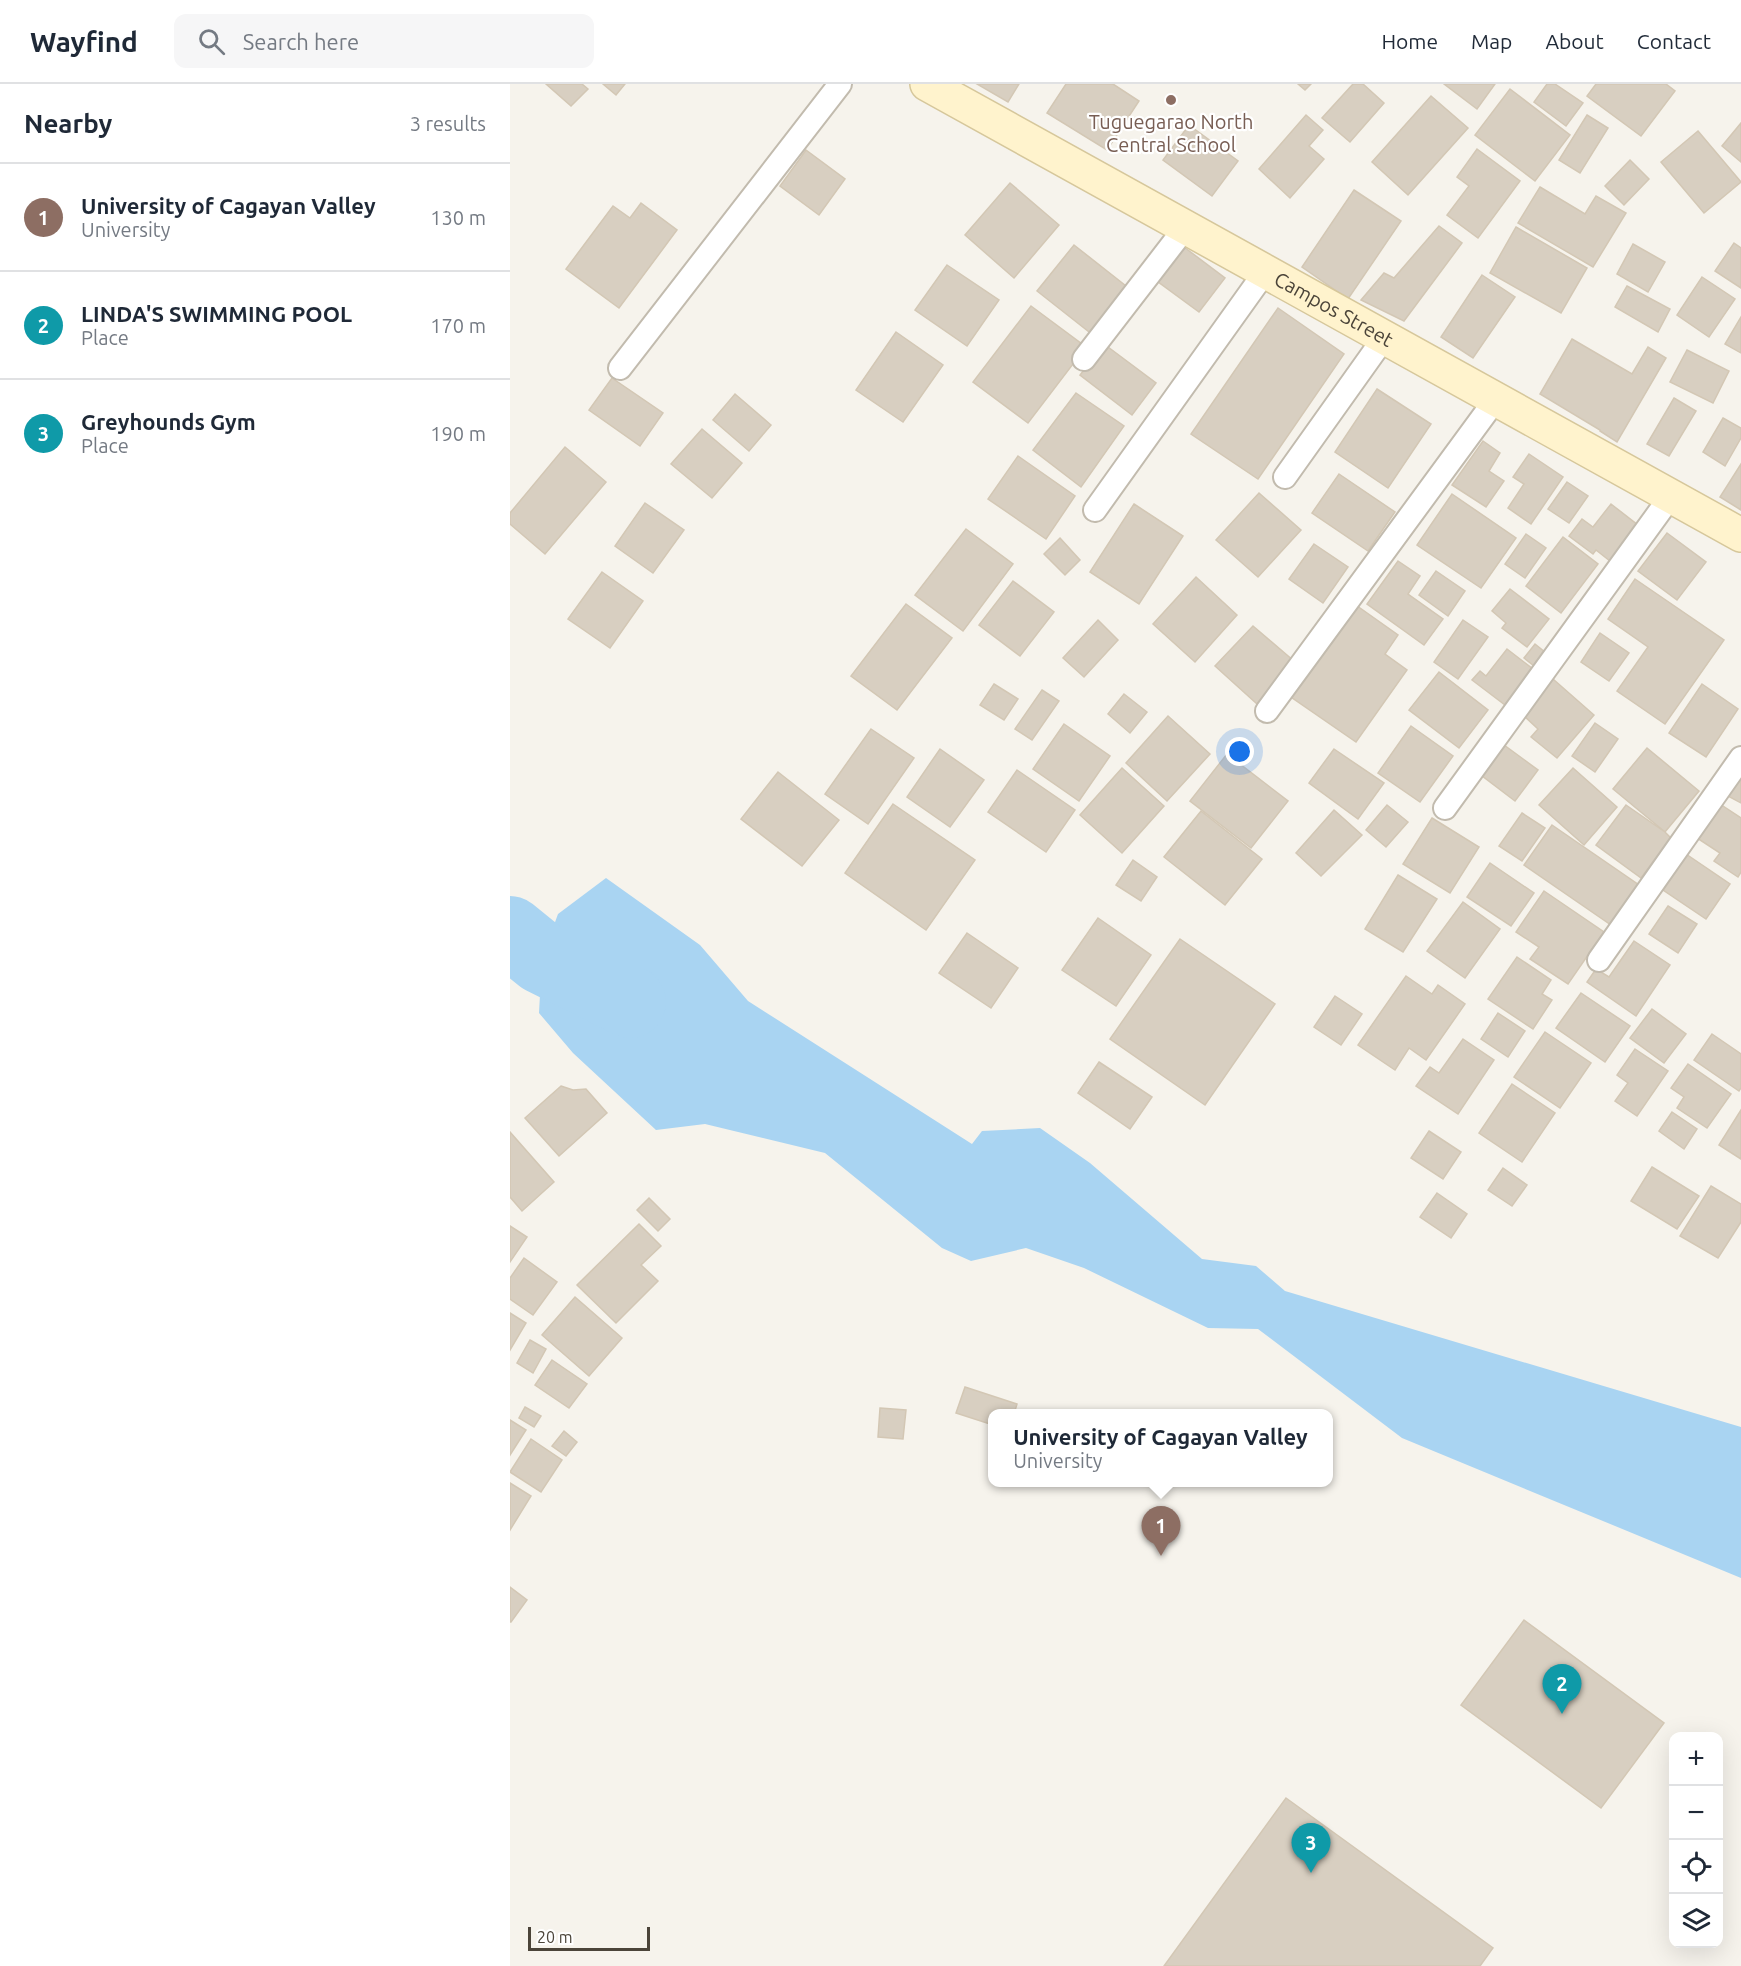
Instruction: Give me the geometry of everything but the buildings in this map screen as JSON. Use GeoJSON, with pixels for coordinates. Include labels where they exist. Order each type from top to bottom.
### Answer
{"type":"FeatureCollection","features":[{"type":"Feature","properties":{"kind":"street","name":"Campos Street"},"geometry":{"type":"LineString","coordinates":[[927,84],[1741,535]]}},
{"type":"Feature","properties":{"kind":"lane"},"geometry":{"type":"LineString","coordinates":[[620,368],[840,84]]}},
{"type":"Feature","properties":{"kind":"lane"},"geometry":{"type":"LineString","coordinates":[[1084,359],[1185,228]]}},
{"type":"Feature","properties":{"kind":"lane"},"geometry":{"type":"LineString","coordinates":[[1095,510],[1265,272]]}},
{"type":"Feature","properties":{"kind":"lane"},"geometry":{"type":"LineString","coordinates":[[1285,477],[1384,338]]}},
{"type":"Feature","properties":{"kind":"lane"},"geometry":{"type":"LineString","coordinates":[[1267,711],[1496,399]]}},
{"type":"Feature","properties":{"kind":"lane"},"geometry":{"type":"LineString","coordinates":[[1445,808],[1671,496]]}},
{"type":"Feature","properties":{"kind":"lane"},"geometry":{"type":"LineString","coordinates":[[1599,960],[1741,758]]}},
{"type":"Feature","properties":{"kind":"water"},"geometry":{"type":"Polygon","coordinates":[[[606,878],[700,945],[748,1001],[972,1144],[982,1131],[1040,1128],[1090,1163],[1202,1259],[1256,1266],[1285,1291],[1741,1427],[1741,1578],[1402,1438],[1258,1329],[1208,1328],[1084,1268],[1026,1248],[971,1261],[942,1248],[825,1153],[705,1124],[656,1130],[573,1053],[539,1013],[542,958],[558,914],[606,878]]]}},
{"type":"Feature","properties":{"kind":"waterway"},"geometry":{"type":"LineString","coordinates":[[510,932],[542,958],[630,1002]]}},
{"type":"Feature","properties":{"kind":"place","name":"Tuguegarao North Central School"},"geometry":{"type":"Point","coordinates":[1171,100]}},
{"type":"Feature","properties":{"kind":"place","name":"University of Cagayan Valley"},"geometry":{"type":"Point","coordinates":[1161,1556]}},
{"type":"Feature","properties":{"kind":"place","name":"LINDA'S SWIMMING POOL"},"geometry":{"type":"Point","coordinates":[1562,1714]}},
{"type":"Feature","properties":{"kind":"place","name":"Greyhounds Gym"},"geometry":{"type":"Point","coordinates":[1311,1873]}}]}
